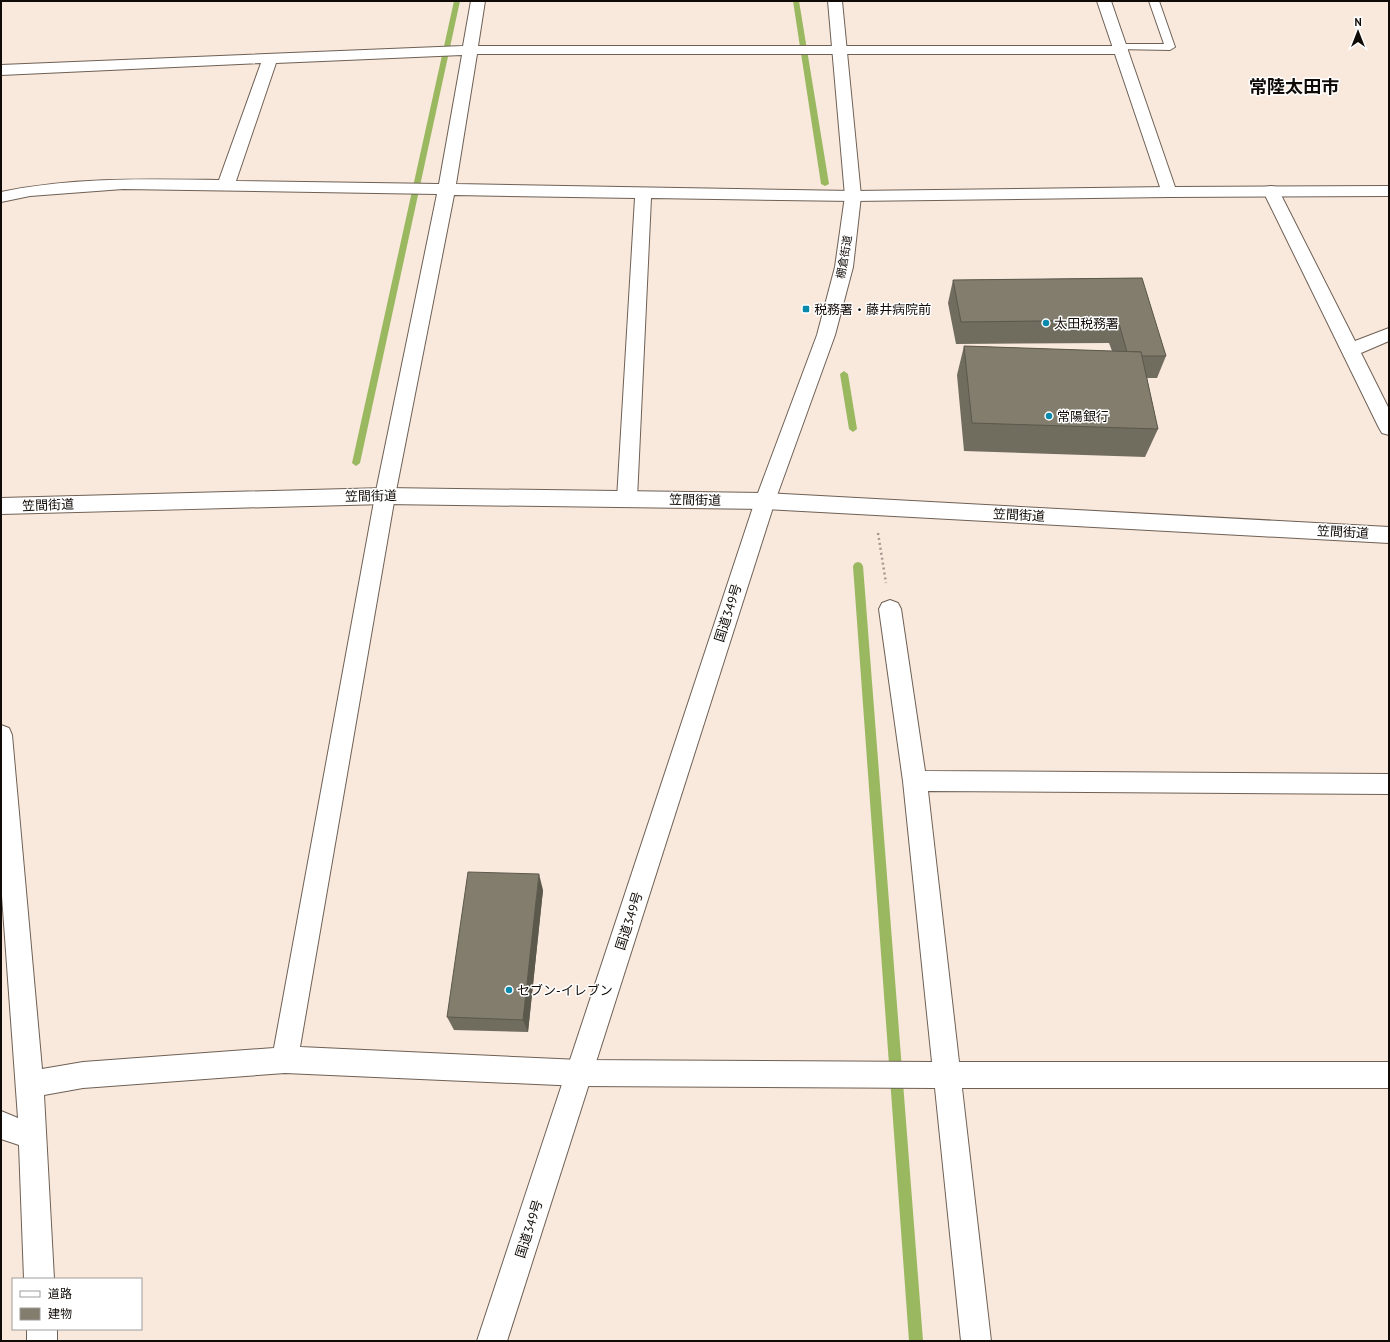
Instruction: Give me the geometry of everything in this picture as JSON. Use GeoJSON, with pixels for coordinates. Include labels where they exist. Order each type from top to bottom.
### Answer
{"type":"FeatureCollection","features":[{"type":"Feature","properties":{"kind":"main road"},"geometry":{"type":"LineString","coordinates":[[285,1060],[385,496],[447,188],[478,1]]}},
{"type":"Feature","properties":{"kind":"main road","name":"棚倉街道"},"geometry":{"type":"LineString","coordinates":[[765,501],[826,335],[844,267],[853,196],[834,1]]}},
{"type":"Feature","properties":{"kind":"main road"},"geometry":{"type":"LineString","coordinates":[[1104,1],[1169,192]]}},
{"type":"Feature","properties":{"kind":"main road"},"geometry":{"type":"LineString","coordinates":[[1,70],[469,50],[840,51],[1120,48]]}},
{"type":"Feature","properties":{"kind":"main road"},"geometry":{"type":"LineString","coordinates":[[226,185],[270,59]]}},
{"type":"Feature","properties":{"kind":"main road"},"geometry":{"type":"LineString","coordinates":[[1,197],[30,191],[124,184],[447,188],[853,196],[1389,191]]}},
{"type":"Feature","properties":{"kind":"main road"},"geometry":{"type":"LineString","coordinates":[[1271,191],[1389,428]]}},
{"type":"Feature","properties":{"kind":"main road"},"geometry":{"type":"LineString","coordinates":[[627,499],[643,193]]}},
{"type":"Feature","properties":{"kind":"main road"},"geometry":{"type":"LineString","coordinates":[[1351,350],[1389,334]]}},
{"type":"Feature","properties":{"kind":"main road","name":"笠間街道"},"geometry":{"type":"LineString","coordinates":[[1,506],[385,496],[765,501],[1389,535]]}},
{"type":"Feature","properties":{"kind":"main road","name":"国道349号"},"geometry":{"type":"LineString","coordinates":[[492,1341],[765,501]]}},
{"type":"Feature","properties":{"kind":"main road"},"geometry":{"type":"LineString","coordinates":[[890,609],[915,782],[936,1075],[976,1341]]}},
{"type":"Feature","properties":{"kind":"main road"},"geometry":{"type":"LineString","coordinates":[[1,735],[30,1084],[40,1278]]}},
{"type":"Feature","properties":{"kind":"main road"},"geometry":{"type":"LineString","coordinates":[[915,782],[1389,784]]}},
{"type":"Feature","properties":{"kind":"main road"},"geometry":{"type":"LineString","coordinates":[[30,1084],[83,1075],[285,1060],[580,1072],[936,1075],[1389,1075]]}},
{"type":"Feature","properties":{"kind":"main road"},"geometry":{"type":"LineString","coordinates":[[1,1125],[33,1136]]}},
{"type":"Feature","properties":{"kind":"main road"},"geometry":{"type":"LineString","coordinates":[[42,1330],[42,1341]]}},
{"type":"Feature","properties":{"kind":"lane"},"geometry":{"type":"LineString","coordinates":[[1120,48],[1170,47],[1154,1]]}},
{"type":"Feature","properties":{"kind":"path"},"geometry":{"type":"LineString","coordinates":[[874,508],[890,609]]}},
{"type":"Feature","properties":{"kind":"building"},"geometry":{"type":"Polygon","coordinates":[[[1142,278],[1166,356],[1142,356],[1141,352],[1127,352],[1118,320],[961,322],[953,280],[1142,278]]]}},
{"type":"Feature","properties":{"kind":"building"},"geometry":{"type":"Polygon","coordinates":[[[964,346],[1141,352],[1158,429],[972,423],[964,346]]]}},
{"type":"Feature","properties":{"kind":"building"},"geometry":{"type":"Polygon","coordinates":[[[468,872],[539,874],[523,1020],[447,1017],[468,872]]]}},
{"type":"Feature","properties":{"kind":"waterway"},"geometry":{"type":"LineString","coordinates":[[356,463],[457,1]]}},
{"type":"Feature","properties":{"kind":"waterway"},"geometry":{"type":"LineString","coordinates":[[796,1],[825,184]]}},
{"type":"Feature","properties":{"kind":"waterway"},"geometry":{"type":"LineString","coordinates":[[844,374],[853,429]]}},
{"type":"Feature","properties":{"kind":"waterway"},"geometry":{"type":"LineString","coordinates":[[858,566],[916,1341]]}},
{"type":"Feature","properties":{"kind":"place","name":"税務署・藤井病院前"},"geometry":{"type":"Point","coordinates":[806,309]}},
{"type":"Feature","properties":{"kind":"place","name":"太田税務署"},"geometry":{"type":"Point","coordinates":[1046,323]}},
{"type":"Feature","properties":{"kind":"place","name":"常陽銀行"},"geometry":{"type":"Point","coordinates":[1049,416]}},
{"type":"Feature","properties":{"kind":"place","name":"セブン-イレブン"},"geometry":{"type":"Point","coordinates":[509,990]}},
{"type":"Feature","properties":{"kind":"district","name":"常陸太田市"},"geometry":{"type":"Point","coordinates":[1294,86]}}]}
